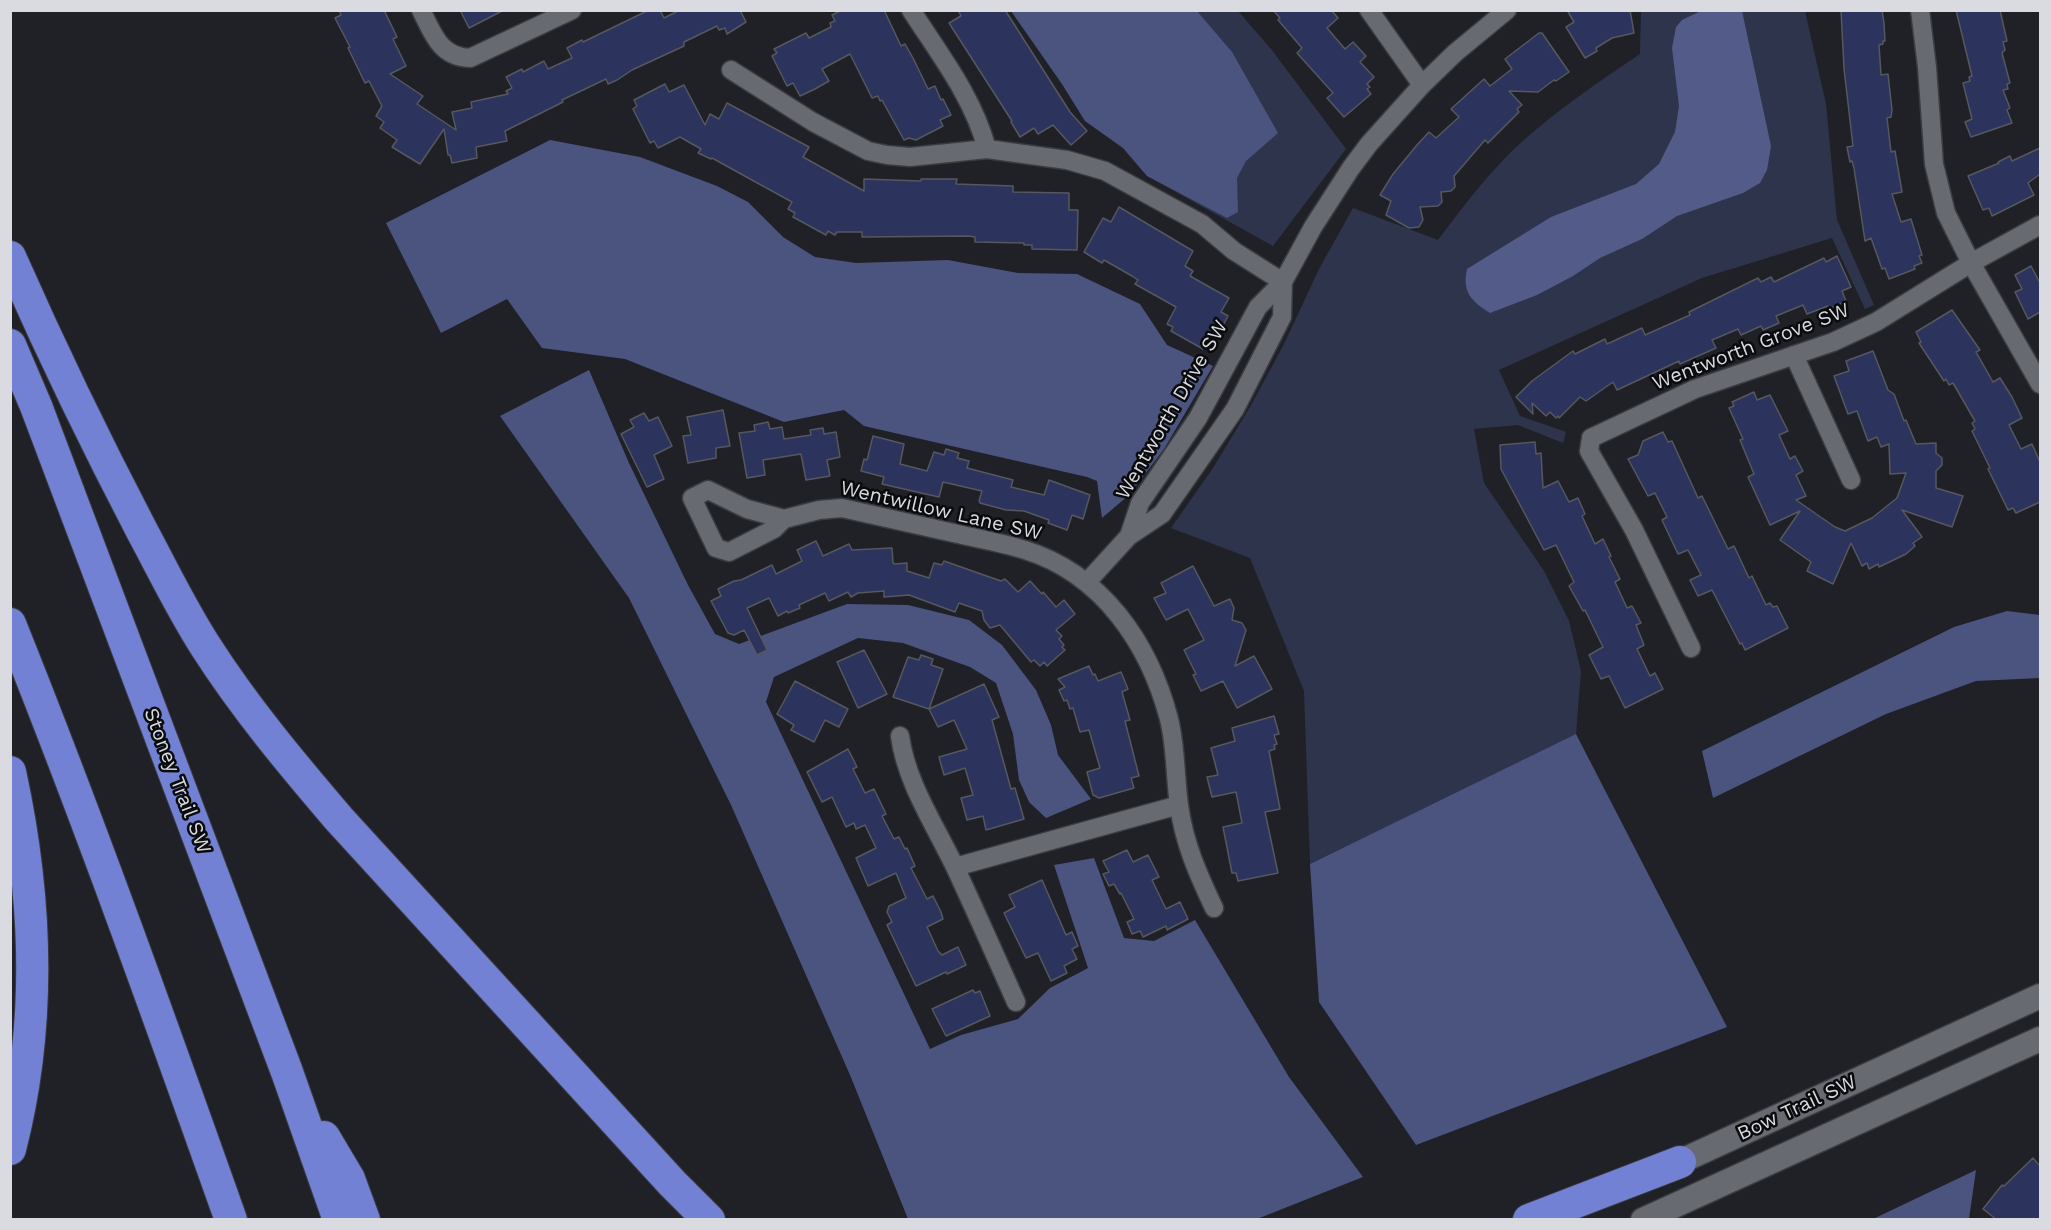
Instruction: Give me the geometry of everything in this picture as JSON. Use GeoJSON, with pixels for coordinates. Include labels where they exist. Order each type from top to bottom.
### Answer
{"type":"FeatureCollection","features":[{"type":"Feature","properties":{"kind":"highway"},"geometry":{"type":"LineString","coordinates":[[10,257],[96,443],[205,646],[296,768],[339,819],[672,1183],[709,1220]]}},
{"type":"Feature","properties":{"kind":"highway","name":"Stoney Trail SW"},"geometry":{"type":"LineString","coordinates":[[10,345],[36,406],[287,1072],[339,1220]]}},
{"type":"Feature","properties":{"kind":"highway"},"geometry":{"type":"LineString","coordinates":[[10,624],[45,709],[138,958],[231,1220]]}},
{"type":"Feature","properties":{"kind":"highway"},"geometry":{"type":"LineString","coordinates":[[10,772],[22,826],[28,868],[33,982],[30,1035],[10,1149]]}},
{"type":"Feature","properties":{"kind":"highway"},"geometry":{"type":"LineString","coordinates":[[287,1072],[349,1179],[364,1220]]}},
{"type":"Feature","properties":{"kind":"highway"},"geometry":{"type":"LineString","coordinates":[[1529,1220],[1680,1162]]}},
{"type":"Feature","properties":{"kind":"main road","name":"Bow Trail SW"},"geometry":{"type":"LineString","coordinates":[[1554,1220],[2040,996]]}},
{"type":"Feature","properties":{"kind":"main road","name":"Bow Trail SW"},"geometry":{"type":"LineString","coordinates":[[1643,1220],[2040,1039]]}},
{"type":"Feature","properties":{"kind":"street"},"geometry":{"type":"LineString","coordinates":[[421,10],[440,46],[452,54],[470,58],[572,10]]}},
{"type":"Feature","properties":{"kind":"street"},"geometry":{"type":"LineString","coordinates":[[912,10],[967,96],[981,124],[987,149]]}},
{"type":"Feature","properties":{"kind":"street"},"geometry":{"type":"LineString","coordinates":[[1369,10],[1422,85]]}},
{"type":"Feature","properties":{"kind":"street","name":"Wentworth Drive SW"},"geometry":{"type":"LineString","coordinates":[[1129,536],[1140,504],[1198,418],[1258,307],[1283,282],[1313,227],[1351,168],[1376,136],[1422,85],[1455,53],[1507,10]]}},
{"type":"Feature","properties":{"kind":"street"},"geometry":{"type":"LineString","coordinates":[[1920,10],[1927,67],[1934,164],[1946,213],[1971,263],[2040,384]]}},
{"type":"Feature","properties":{"kind":"street"},"geometry":{"type":"LineString","coordinates":[[731,70],[813,122],[867,151],[910,157],[987,149],[1067,160],[1105,171],[1202,224],[1234,251],[1283,282]]}},
{"type":"Feature","properties":{"kind":"street","name":"Wentworth Grove SW"},"geometry":{"type":"LineString","coordinates":[[1691,648],[1634,530],[1589,451],[1591,438],[1695,390],[1833,342],[1876,322],[1971,263],[2040,225]]}},
{"type":"Feature","properties":{"kind":"street","name":"Wentworth Drive SW"},"geometry":{"type":"LineString","coordinates":[[1087,582],[1129,536],[1162,514],[1234,410],[1282,317],[1283,282]]}},
{"type":"Feature","properties":{"kind":"street"},"geometry":{"type":"LineString","coordinates":[[1794,355],[1851,480]]}},
{"type":"Feature","properties":{"kind":"street","name":"Wentwillow Lane SW"},"geometry":{"type":"LineString","coordinates":[[784,519],[774,529],[729,552],[716,548],[692,498],[708,490],[747,509],[784,519],[819,510],[842,508],[1026,550],[1056,563],[1087,582],[1116,610],[1130,628],[1155,677],[1169,720],[1175,755],[1179,805],[1190,855],[1214,908]]}},
{"type":"Feature","properties":{"kind":"street"},"geometry":{"type":"LineString","coordinates":[[900,735],[902,754],[917,790],[955,867],[1016,1002]]}},
{"type":"Feature","properties":{"kind":"street"},"geometry":{"type":"LineString","coordinates":[[955,867],[1179,805]]}},
{"type":"Feature","properties":{"kind":"shaded area"},"geometry":{"type":"Polygon","coordinates":[[[1703,10],[1742,11],[1771,146],[1767,170],[1760,183],[1743,193],[1677,216],[1642,239],[1600,258],[1573,276],[1537,295],[1490,313],[1483,309],[1473,300],[1467,290],[1467,269],[1551,217],[1636,184],[1659,164],[1675,132],[1679,106],[1672,48],[1676,27],[1682,20],[1703,10]]]}},
{"type":"Feature","properties":{"kind":"shaded area"},"geometry":{"type":"Polygon","coordinates":[[[1011,11],[1238,11],[1271,49],[1346,149],[1273,246],[1147,176],[1123,148],[1085,121],[1011,11]]]}},
{"type":"Feature","properties":{"kind":"shaded area"},"geometry":{"type":"Polygon","coordinates":[[[1011,11],[1197,11],[1232,52],[1278,133],[1246,161],[1237,178],[1238,212],[1227,218],[1147,176],[1123,148],[1085,121],[1011,11]]]}},
{"type":"Feature","properties":{"kind":"shaded area"},"geometry":{"type":"Polygon","coordinates":[[[1641,11],[1805,11],[1826,104],[1837,220],[1874,305],[1865,309],[1832,238],[1702,278],[1499,370],[1520,416],[1566,432],[1563,443],[1518,425],[1474,429],[1484,483],[1544,571],[1569,621],[1581,671],[1576,734],[1574,737],[1310,864],[1304,691],[1250,558],[1171,528],[1213,468],[1250,407],[1284,344],[1319,269],[1353,208],[1438,240],[1484,181],[1515,148],[1560,110],[1640,54],[1641,11]]]}},
{"type":"Feature","properties":{"kind":"shaded area"},"geometry":{"type":"Polygon","coordinates":[[[550,140],[640,157],[717,186],[748,202],[783,237],[815,257],[856,263],[948,260],[1018,273],[1077,274],[1140,304],[1167,345],[1213,366],[1164,449],[1129,495],[1102,518],[1097,481],[1087,477],[864,426],[844,410],[784,422],[625,359],[542,348],[507,299],[441,333],[386,223],[550,140]]]}},
{"type":"Feature","properties":{"kind":"shaded area"},"geometry":{"type":"Polygon","coordinates":[[[589,370],[629,463],[688,585],[715,634],[739,644],[847,604],[908,605],[969,620],[1002,645],[1036,690],[1051,725],[1058,755],[1091,799],[1046,818],[1029,802],[1019,780],[1013,734],[996,683],[970,667],[903,643],[858,638],[774,677],[766,702],[930,1049],[961,1035],[1018,1019],[1050,988],[1088,968],[1054,865],[1094,858],[1124,938],[1154,941],[1195,920],[1289,1077],[1363,1177],[1257,1219],[908,1219],[850,1075],[731,805],[629,598],[500,416],[589,370]]]}},
{"type":"Feature","properties":{"kind":"shaded area"},"geometry":{"type":"Polygon","coordinates":[[[2007,611],[2040,615],[2040,678],[1976,681],[1886,714],[1713,798],[1702,751],[1954,627],[2007,611]]]}},
{"type":"Feature","properties":{"kind":"shaded area"},"geometry":{"type":"Polygon","coordinates":[[[1576,734],[1727,1027],[1416,1145],[1319,1002],[1310,864],[1576,734]]]}},
{"type":"Feature","properties":{"kind":"shaded area"},"geometry":{"type":"Polygon","coordinates":[[[1976,1170],[1969,1219],[1873,1219],[1976,1170]]]}},
{"type":"Feature","properties":{"kind":"building"},"geometry":{"type":"Polygon","coordinates":[[[339,10],[384,10],[397,37],[393,39],[406,66],[390,74],[423,96],[417,104],[456,130],[452,112],[472,108],[471,102],[508,94],[506,91],[512,88],[506,77],[522,69],[523,72],[544,61],[548,69],[572,58],[567,48],[649,10],[660,10],[664,18],[680,10],[740,10],[746,22],[727,34],[725,28],[719,30],[717,26],[684,42],[684,46],[632,70],[617,80],[608,84],[606,79],[562,100],[563,102],[505,131],[507,141],[476,147],[477,158],[452,163],[448,155],[444,129],[420,164],[392,147],[397,140],[380,128],[384,122],[376,116],[382,106],[369,81],[365,83],[348,48],[350,47],[335,18],[341,15],[339,10]]]}},
{"type":"Feature","properties":{"kind":"building"},"geometry":{"type":"Polygon","coordinates":[[[460,10],[504,10],[469,28],[460,10]]]}},
{"type":"Feature","properties":{"kind":"building"},"geometry":{"type":"Polygon","coordinates":[[[842,10],[884,10],[901,46],[905,44],[928,89],[935,86],[941,100],[943,99],[951,115],[940,120],[943,126],[916,140],[909,138],[904,140],[882,100],[880,101],[878,96],[872,98],[850,54],[822,69],[829,81],[815,89],[800,96],[793,83],[787,86],[772,56],[777,53],[774,49],[806,33],[809,38],[831,27],[830,23],[835,21],[832,15],[842,10]]]}},
{"type":"Feature","properties":{"kind":"building"},"geometry":{"type":"Polygon","coordinates":[[[958,10],[1005,10],[1070,112],[1087,131],[1071,145],[1053,125],[1038,134],[1034,128],[1020,137],[949,23],[961,16],[958,10]]]}},
{"type":"Feature","properties":{"kind":"building"},"geometry":{"type":"Polygon","coordinates":[[[1273,10],[1331,10],[1338,18],[1327,28],[1345,49],[1353,42],[1366,56],[1360,62],[1374,77],[1367,84],[1370,87],[1367,89],[1371,94],[1344,117],[1327,98],[1333,93],[1297,53],[1302,48],[1278,20],[1280,18],[1273,10]]]}},
{"type":"Feature","properties":{"kind":"building"},"geometry":{"type":"Polygon","coordinates":[[[1567,10],[1630,10],[1634,33],[1612,38],[1585,58],[1566,27],[1574,22],[1567,10]]]}},
{"type":"Feature","properties":{"kind":"building"},"geometry":{"type":"Polygon","coordinates":[[[1841,10],[1882,10],[1885,41],[1879,45],[1881,75],[1888,74],[1892,110],[1891,117],[1887,118],[1891,152],[1895,151],[1902,192],[1892,194],[1901,222],[1911,219],[1922,255],[1919,256],[1922,263],[1914,266],[1915,269],[1889,279],[1885,268],[1882,269],[1871,238],[1865,241],[1854,168],[1852,161],[1850,162],[1847,147],[1853,146],[1844,69],[1841,10]]]}},
{"type":"Feature","properties":{"kind":"building"},"geometry":{"type":"Polygon","coordinates":[[[1956,10],[2000,10],[2007,41],[2003,42],[2005,50],[2002,53],[2010,83],[2007,84],[2008,89],[2003,90],[2010,108],[2007,110],[2012,123],[1971,137],[1965,122],[1972,119],[1963,83],[1970,81],[1969,77],[1972,76],[1956,10]]]}},
{"type":"Feature","properties":{"kind":"building"},"geometry":{"type":"Polygon","coordinates":[[[1542,33],[1569,72],[1538,92],[1509,91],[1522,105],[1517,109],[1519,112],[1488,143],[1485,140],[1454,176],[1455,187],[1451,191],[1441,192],[1442,202],[1438,206],[1420,207],[1423,220],[1419,227],[1409,228],[1386,215],[1391,201],[1380,195],[1393,174],[1417,145],[1429,132],[1436,138],[1459,117],[1451,109],[1484,79],[1490,86],[1512,69],[1505,59],[1542,33]]]}},
{"type":"Feature","properties":{"kind":"building"},"geometry":{"type":"Polygon","coordinates":[[[665,84],[669,92],[684,85],[705,125],[710,114],[719,119],[727,103],[809,147],[803,157],[864,191],[864,179],[921,181],[921,179],[957,179],[956,184],[1013,186],[1013,192],[1069,193],[1069,210],[1078,210],[1077,250],[1032,249],[1032,245],[1024,245],[1024,243],[975,242],[975,237],[968,236],[862,237],[862,232],[837,232],[835,235],[828,231],[826,235],[793,217],[795,213],[788,209],[792,202],[712,158],[698,153],[701,149],[680,137],[658,148],[654,141],[650,143],[633,109],[637,106],[634,100],[665,84]]]}},
{"type":"Feature","properties":{"kind":"building"},"geometry":{"type":"Polygon","coordinates":[[[2040,148],[2040,174],[2028,183],[2034,195],[1992,216],[1989,208],[1983,210],[1968,176],[2010,156],[2012,161],[2040,148]]]}},
{"type":"Feature","properties":{"kind":"building"},"geometry":{"type":"Polygon","coordinates":[[[1119,207],[1193,251],[1185,266],[1193,271],[1190,276],[1229,298],[1221,312],[1228,316],[1211,348],[1205,345],[1203,349],[1171,331],[1173,327],[1167,324],[1176,307],[1135,284],[1138,280],[1132,276],[1084,252],[1103,218],[1111,222],[1119,207]]]}},
{"type":"Feature","properties":{"kind":"building"},"geometry":{"type":"Polygon","coordinates":[[[1837,256],[1851,287],[1842,291],[1846,301],[1829,309],[1828,306],[1807,314],[1803,305],[1776,316],[1779,323],[1763,330],[1761,326],[1741,335],[1738,329],[1712,340],[1716,348],[1680,364],[1679,361],[1617,390],[1613,382],[1586,401],[1580,397],[1559,418],[1550,412],[1546,416],[1532,403],[1533,414],[1516,397],[1532,381],[1573,351],[1575,354],[1605,339],[1607,344],[1642,328],[1645,335],[1690,315],[1689,312],[1758,278],[1761,282],[1771,277],[1774,282],[1824,258],[1826,262],[1837,256]]]}},
{"type":"Feature","properties":{"kind":"building"},"geometry":{"type":"Polygon","coordinates":[[[2031,266],[2040,283],[2040,312],[2028,319],[2015,292],[2022,289],[2015,275],[2031,266]]]}},
{"type":"Feature","properties":{"kind":"building"},"geometry":{"type":"Polygon","coordinates":[[[1952,310],[1980,350],[1976,352],[1993,382],[2000,378],[2012,397],[2022,418],[2009,425],[2021,449],[2032,444],[2040,462],[2040,502],[2016,513],[2013,508],[2008,510],[1988,469],[1990,468],[1972,431],[1975,429],[1972,423],[1975,421],[1953,383],[1949,385],[1946,379],[1944,381],[1919,343],[1921,342],[1916,332],[1952,310]]]}},
{"type":"Feature","properties":{"kind":"building"},"geometry":{"type":"Polygon","coordinates":[[[1873,351],[1888,390],[1894,394],[1916,444],[1936,443],[1936,453],[1942,458],[1942,465],[1936,471],[1936,488],[1963,496],[1952,527],[1902,510],[1922,537],[1913,543],[1915,546],[1906,554],[1879,567],[1878,564],[1869,569],[1867,563],[1862,566],[1851,543],[1833,584],[1807,571],[1811,562],[1780,540],[1800,511],[1770,525],[1748,477],[1754,474],[1740,440],[1743,439],[1729,408],[1734,406],[1732,402],[1754,392],[1757,400],[1770,395],[1788,431],[1779,435],[1790,459],[1795,456],[1803,471],[1796,475],[1806,496],[1796,500],[1835,527],[1845,531],[1872,518],[1897,498],[1906,473],[1890,474],[1889,444],[1881,447],[1877,437],[1868,441],[1857,411],[1848,414],[1834,376],[1849,371],[1846,361],[1873,351]]]}},
{"type":"Feature","properties":{"kind":"building"},"geometry":{"type":"Polygon","coordinates":[[[723,410],[730,446],[716,448],[716,458],[688,463],[683,436],[691,435],[687,417],[723,410]]]}},
{"type":"Feature","properties":{"kind":"building"},"geometry":{"type":"Polygon","coordinates":[[[644,413],[649,421],[658,417],[672,446],[654,455],[664,479],[647,487],[621,434],[634,427],[630,420],[644,413]]]}},
{"type":"Feature","properties":{"kind":"building"},"geometry":{"type":"Polygon","coordinates":[[[768,422],[770,429],[782,427],[784,439],[811,435],[810,430],[823,428],[824,434],[836,432],[840,457],[827,460],[830,476],[806,480],[801,454],[763,460],[765,475],[747,478],[739,433],[755,431],[754,425],[768,422]]]}},
{"type":"Feature","properties":{"kind":"building"},"geometry":{"type":"Polygon","coordinates":[[[1663,432],[1668,442],[1672,441],[1698,498],[1702,496],[1728,549],[1734,546],[1749,578],[1752,576],[1766,605],[1770,603],[1773,607],[1777,606],[1788,628],[1745,650],[1712,590],[1698,596],[1690,580],[1701,575],[1688,550],[1678,554],[1662,520],[1667,517],[1655,493],[1648,496],[1628,459],[1638,455],[1643,441],[1663,432]]]}},
{"type":"Feature","properties":{"kind":"building"},"geometry":{"type":"Polygon","coordinates":[[[873,436],[904,444],[900,464],[927,471],[934,452],[944,455],[946,449],[959,453],[957,458],[969,461],[967,468],[1013,480],[1011,487],[1044,495],[1049,480],[1090,495],[1083,519],[1072,515],[1067,530],[1048,523],[1049,520],[1024,511],[1006,510],[980,503],[982,491],[943,482],[939,497],[882,484],[884,477],[861,471],[864,459],[867,460],[873,436]]]}},
{"type":"Feature","properties":{"kind":"building"},"geometry":{"type":"Polygon","coordinates":[[[1535,442],[1536,454],[1541,453],[1543,488],[1558,481],[1569,502],[1578,498],[1585,514],[1582,516],[1595,544],[1603,539],[1611,556],[1609,557],[1620,579],[1615,582],[1627,608],[1632,606],[1641,623],[1636,625],[1644,645],[1637,649],[1650,676],[1655,673],[1663,689],[1625,708],[1609,676],[1601,679],[1589,655],[1603,647],[1585,610],[1583,611],[1569,586],[1574,582],[1556,545],[1544,550],[1501,469],[1500,445],[1535,442]]]}},
{"type":"Feature","properties":{"kind":"building"},"geometry":{"type":"Polygon","coordinates":[[[816,541],[823,556],[849,544],[852,550],[892,548],[893,563],[907,563],[907,571],[929,578],[934,563],[942,565],[944,561],[1001,581],[1005,579],[1018,592],[1030,581],[1056,607],[1064,600],[1075,614],[1056,630],[1062,636],[1059,639],[1065,650],[1047,666],[1044,662],[1040,666],[1034,660],[1031,662],[1000,625],[990,628],[984,620],[982,611],[959,603],[955,612],[909,595],[884,597],[884,591],[858,593],[851,597],[848,592],[829,601],[825,593],[799,605],[800,608],[778,616],[769,598],[747,608],[767,650],[757,655],[744,630],[734,635],[728,633],[711,601],[721,596],[718,589],[734,581],[772,565],[776,574],[802,561],[797,550],[816,541]]]}},
{"type":"Feature","properties":{"kind":"building"},"geometry":{"type":"Polygon","coordinates":[[[1193,566],[1214,606],[1230,599],[1234,608],[1232,620],[1242,623],[1246,630],[1235,666],[1254,656],[1272,689],[1237,708],[1223,681],[1201,691],[1193,675],[1196,674],[1184,650],[1204,640],[1188,609],[1166,620],[1154,598],[1166,593],[1161,583],[1193,566]]]}},
{"type":"Feature","properties":{"kind":"building"},"geometry":{"type":"Polygon","coordinates":[[[864,650],[887,694],[858,708],[837,662],[864,650]]]}},
{"type":"Feature","properties":{"kind":"building"},"geometry":{"type":"Polygon","coordinates":[[[921,655],[933,659],[931,665],[943,669],[929,709],[893,697],[908,657],[919,660],[921,655]]]}},
{"type":"Feature","properties":{"kind":"building"},"geometry":{"type":"Polygon","coordinates":[[[1089,666],[1098,681],[1121,672],[1128,689],[1122,692],[1130,720],[1125,721],[1139,776],[1131,778],[1134,788],[1099,798],[1093,795],[1087,772],[1100,768],[1089,730],[1080,732],[1073,708],[1070,709],[1067,700],[1064,701],[1059,690],[1065,687],[1058,679],[1089,666]]]}},
{"type":"Feature","properties":{"kind":"building"},"geometry":{"type":"Polygon","coordinates":[[[795,681],[848,709],[839,727],[825,720],[814,742],[791,730],[794,725],[777,714],[795,681]]]}},
{"type":"Feature","properties":{"kind":"building"},"geometry":{"type":"Polygon","coordinates":[[[984,684],[999,717],[992,720],[1011,789],[1015,788],[1024,819],[986,830],[983,816],[967,820],[961,798],[973,795],[965,768],[944,775],[939,757],[967,749],[954,720],[938,727],[929,709],[984,684]]]}},
{"type":"Feature","properties":{"kind":"building"},"geometry":{"type":"Polygon","coordinates":[[[1274,716],[1279,734],[1274,735],[1277,744],[1274,745],[1275,749],[1269,751],[1280,809],[1265,812],[1278,873],[1238,881],[1236,873],[1232,873],[1223,827],[1242,823],[1236,792],[1212,797],[1207,777],[1218,775],[1211,748],[1235,741],[1232,728],[1274,716]]]}},
{"type":"Feature","properties":{"kind":"building"},"geometry":{"type":"Polygon","coordinates":[[[848,749],[857,767],[853,769],[865,793],[874,789],[886,814],[882,816],[894,839],[899,837],[905,849],[907,848],[915,866],[911,868],[927,899],[933,896],[941,912],[943,919],[927,927],[938,951],[942,955],[958,947],[966,965],[916,986],[887,925],[892,922],[887,912],[889,906],[906,898],[896,873],[868,886],[856,858],[876,848],[865,825],[856,829],[854,823],[846,827],[832,797],[822,802],[807,772],[848,749]]]}},
{"type":"Feature","properties":{"kind":"building"},"geometry":{"type":"Polygon","coordinates":[[[1127,850],[1133,862],[1148,855],[1159,877],[1152,880],[1166,909],[1180,902],[1188,919],[1167,930],[1166,926],[1143,937],[1140,931],[1132,934],[1127,922],[1134,919],[1121,893],[1114,884],[1109,886],[1103,874],[1109,872],[1103,861],[1127,850]]]}},
{"type":"Feature","properties":{"kind":"building"},"geometry":{"type":"Polygon","coordinates":[[[1042,880],[1066,935],[1072,932],[1078,946],[1072,949],[1077,959],[1064,966],[1067,973],[1051,981],[1038,953],[1026,958],[1004,913],[1015,907],[1009,895],[1042,880]]]}},
{"type":"Feature","properties":{"kind":"building"},"geometry":{"type":"Polygon","coordinates":[[[973,990],[975,993],[980,991],[990,1016],[946,1036],[932,1009],[973,990]]]}},
{"type":"Feature","properties":{"kind":"building"},"geometry":{"type":"Polygon","coordinates":[[[2033,1158],[2040,1166],[2040,1220],[1997,1220],[1983,1209],[2002,1185],[2004,1186],[2033,1158]]]}}]}
